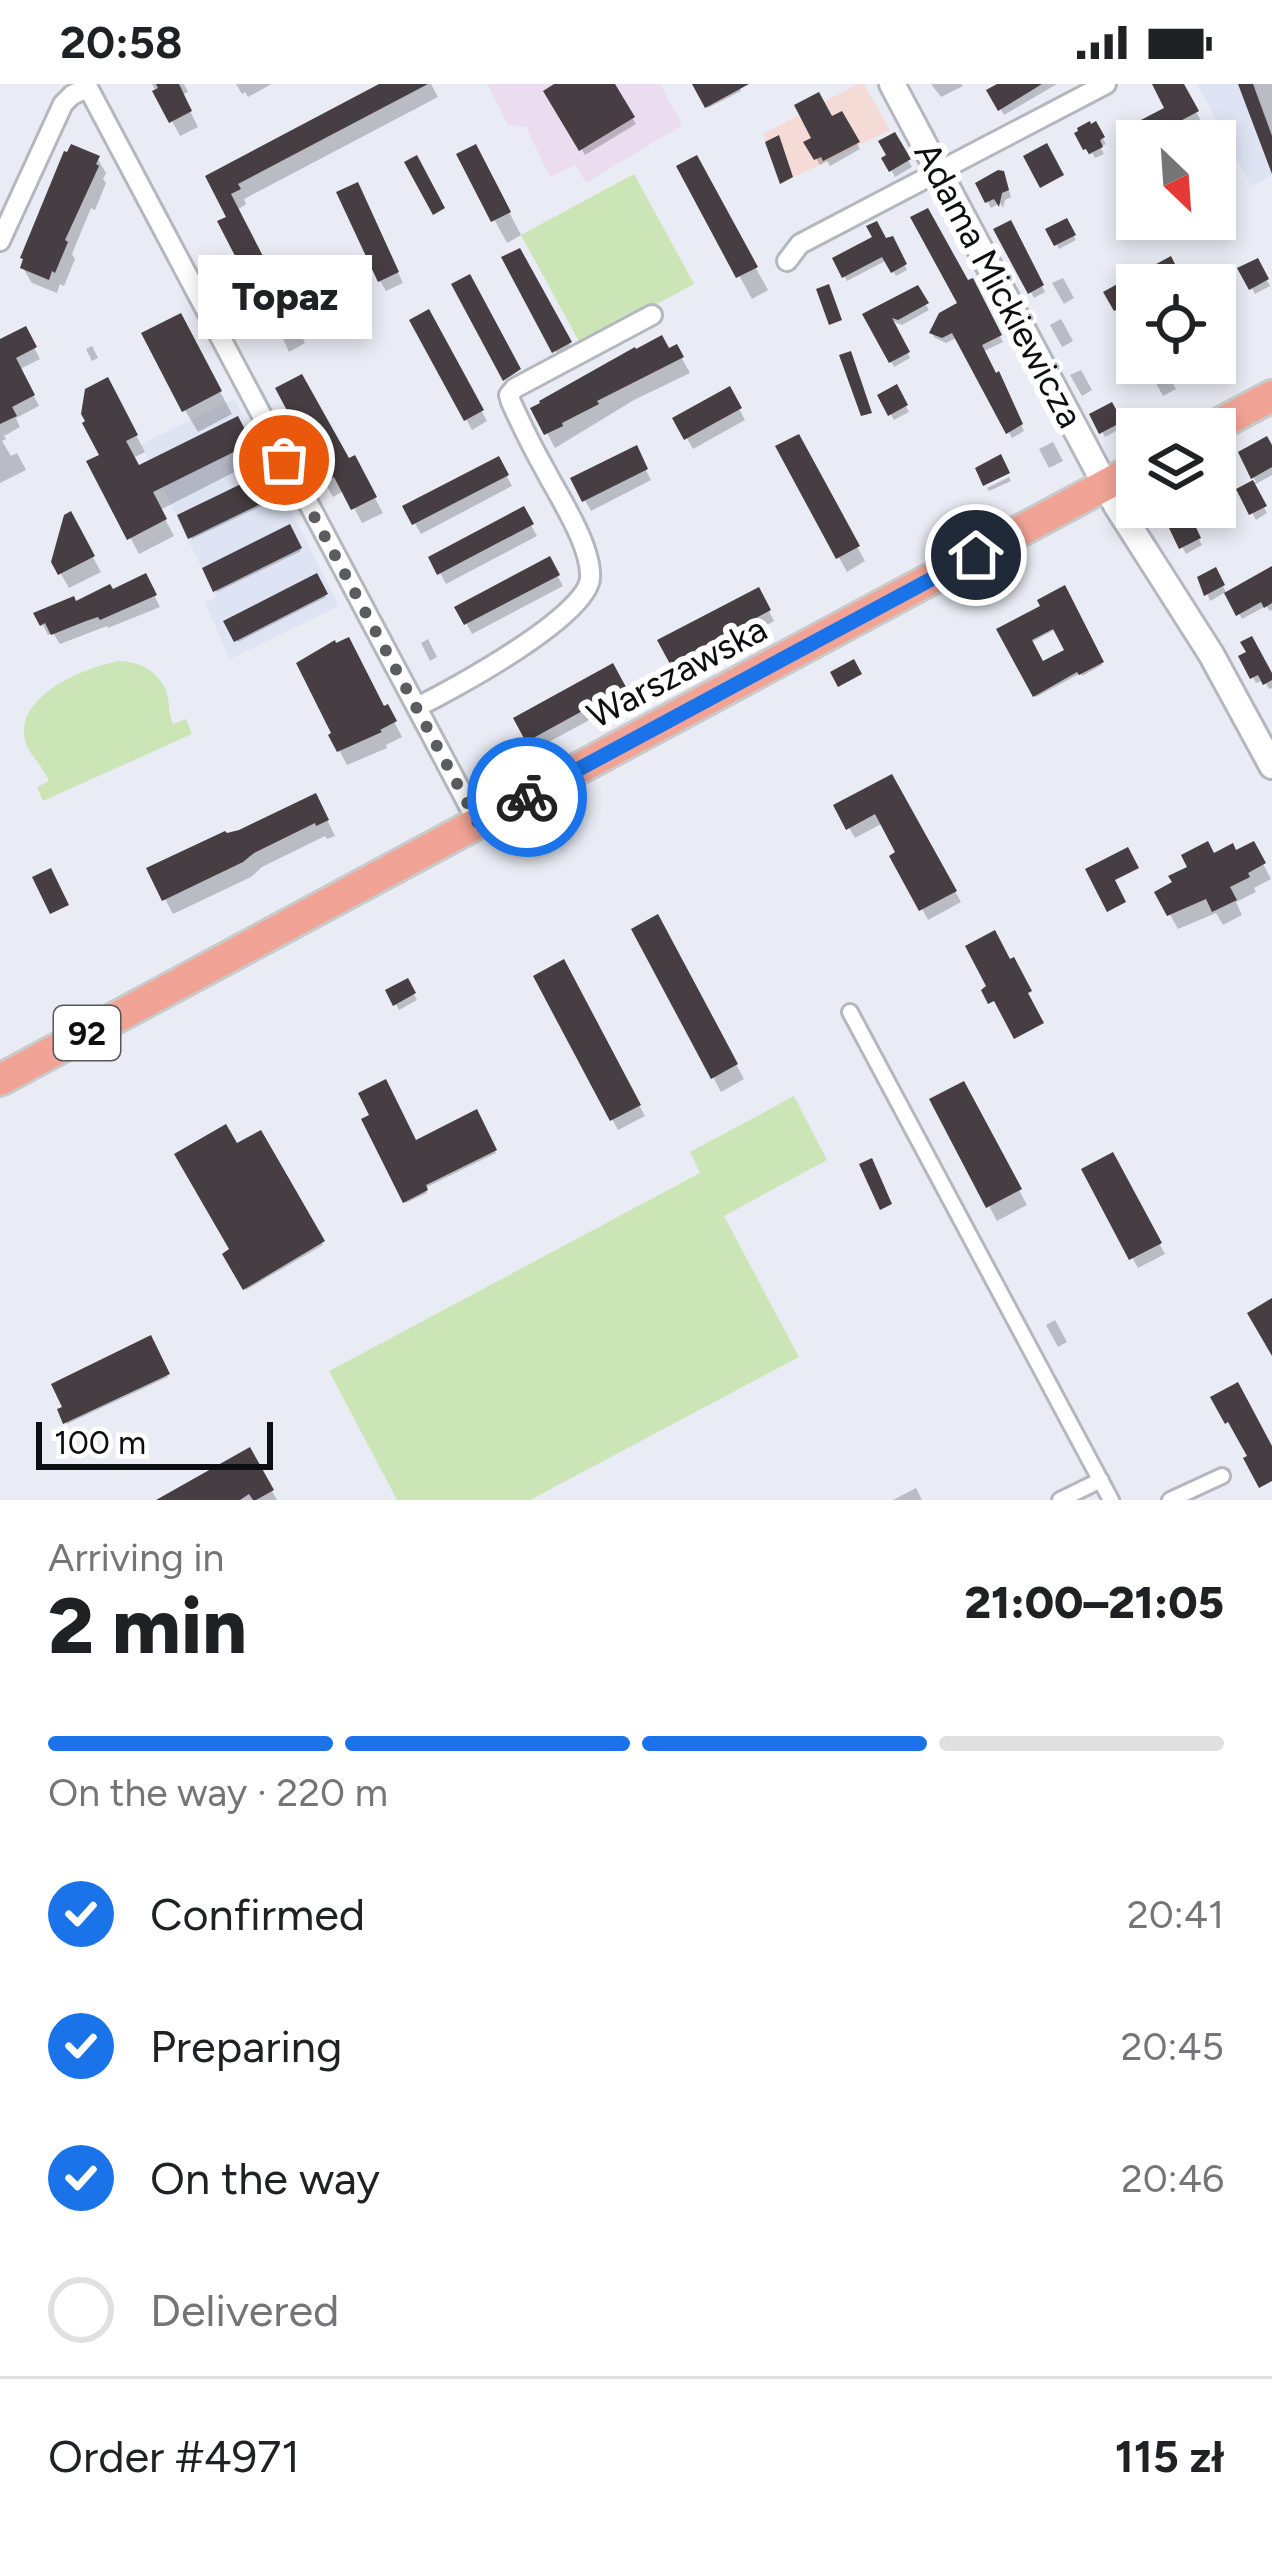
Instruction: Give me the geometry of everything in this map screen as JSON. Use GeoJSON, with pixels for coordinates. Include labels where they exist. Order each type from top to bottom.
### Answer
{"type":"FeatureCollection","features":[{"type":"Feature","properties":{"kind":"main road"},"geometry":{"type":"LineString","coordinates":[[1236,415],[1272,396]]}},
{"type":"Feature","properties":{"kind":"main road","name":"Warszawska"},"geometry":{"type":"LineString","coordinates":[[0,1080],[1116,480]]}},
{"type":"Feature","properties":{"kind":"street","name":"Adama Mickiewicza"},"geometry":{"type":"LineString","coordinates":[[892,84],[1106,486],[1211,655],[1272,766]]}},
{"type":"Feature","properties":{"kind":"street"},"geometry":{"type":"LineString","coordinates":[[787,261],[800,244],[1106,84]]}},
{"type":"Feature","properties":{"kind":"street"},"geometry":{"type":"LineString","coordinates":[[0,241],[63,104],[86,86],[478,823]]}},
{"type":"Feature","properties":{"kind":"street"},"geometry":{"type":"LineString","coordinates":[[417,707],[524,646],[588,588],[591,575],[580,539],[509,395],[652,315]]}},
{"type":"Feature","properties":{"kind":"street"},"geometry":{"type":"LineString","coordinates":[[850,1012],[1111,1500]]}},
{"type":"Feature","properties":{"kind":"street"},"geometry":{"type":"LineString","coordinates":[[1170,1500],[1222,1476]]}},
{"type":"Feature","properties":{"kind":"street"},"geometry":{"type":"LineString","coordinates":[[1060,1500],[1101,1480]]}},
{"type":"Feature","properties":{"kind":"shaded area"},"geometry":{"type":"Polygon","coordinates":[[[487,84],[660,84],[682,125],[586,183],[576,165],[550,177],[526,127],[508,125],[487,84]]]}},
{"type":"Feature","properties":{"kind":"shaded area"},"geometry":{"type":"Polygon","coordinates":[[[864,84],[890,130],[780,184],[763,134],[864,84]]]}},
{"type":"Feature","properties":{"kind":"shaded area"},"geometry":{"type":"Polygon","coordinates":[[[1197,84],[1255,84],[1272,132],[1272,176],[1251,186],[1236,158],[1236,120],[1216,120],[1197,84]]]}},
{"type":"Feature","properties":{"kind":"shaded area"},"geometry":{"type":"Polygon","coordinates":[[[234,399],[339,606],[230,659],[205,603],[216,597],[141,444],[234,399]]]}},
{"type":"Feature","properties":{"kind":"green space"},"geometry":{"type":"Polygon","coordinates":[[[634,174],[694,284],[581,345],[521,235],[634,174]]]}},
{"type":"Feature","properties":{"kind":"green space"},"geometry":{"type":"Polygon","coordinates":[[[119,661],[155,674],[167,694],[173,724],[186,719],[192,734],[43,801],[37,787],[49,781],[25,740],[31,710],[72,677],[119,661]]]}},
{"type":"Feature","properties":{"kind":"green space"},"geometry":{"type":"Polygon","coordinates":[[[794,1096],[827,1160],[724,1216],[799,1357],[530,1500],[397,1500],[329,1371],[700,1173],[690,1152],[794,1096]]]}},
{"type":"Feature","properties":{"kind":"building"},"geometry":{"type":"Polygon","coordinates":[[[156,84],[179,84],[192,111],[169,123],[152,91],[158,88],[156,84]]]}},
{"type":"Feature","properties":{"kind":"building"},"geometry":{"type":"Polygon","coordinates":[[[379,84],[428,84],[238,184],[241,189],[231,194],[300,328],[278,339],[217,221],[226,217],[205,176],[379,84]]]}},
{"type":"Feature","properties":{"kind":"building"},"geometry":{"type":"Polygon","coordinates":[[[554,84],[615,84],[635,117],[579,151],[543,91],[554,84]]]}},
{"type":"Feature","properties":{"kind":"building"},"geometry":{"type":"Polygon","coordinates":[[[692,84],[749,84],[705,108],[692,84]]]}},
{"type":"Feature","properties":{"kind":"building"},"geometry":{"type":"Polygon","coordinates":[[[997,84],[1042,84],[998,111],[986,90],[997,84]]]}},
{"type":"Feature","properties":{"kind":"building"},"geometry":{"type":"Polygon","coordinates":[[[1152,84],[1184,84],[1199,111],[1182,120],[1141,120],[1164,108],[1152,84]]]}},
{"type":"Feature","properties":{"kind":"building"},"geometry":{"type":"Polygon","coordinates":[[[1238,84],[1253,84],[1272,136],[1272,174],[1238,84]]]}},
{"type":"Feature","properties":{"kind":"building"},"geometry":{"type":"Polygon","coordinates":[[[819,92],[832,116],[842,111],[860,142],[823,161],[821,157],[814,160],[803,142],[811,138],[794,105],[819,92]]]}},
{"type":"Feature","properties":{"kind":"building"},"geometry":{"type":"Polygon","coordinates":[[[1096,121],[1105,137],[1100,140],[1103,147],[1089,154],[1074,133],[1096,121]]]}},
{"type":"Feature","properties":{"kind":"building"},"geometry":{"type":"Polygon","coordinates":[[[895,132],[911,159],[889,172],[878,141],[895,132]]]}},
{"type":"Feature","properties":{"kind":"building"},"geometry":{"type":"Polygon","coordinates":[[[779,135],[793,177],[780,184],[765,142],[779,135]]]}},
{"type":"Feature","properties":{"kind":"building"},"geometry":{"type":"Polygon","coordinates":[[[1047,143],[1064,175],[1040,188],[1023,156],[1047,143]]]}},
{"type":"Feature","properties":{"kind":"building"},"geometry":{"type":"Polygon","coordinates":[[[71,144],[100,156],[99,166],[49,280],[20,268],[20,258],[71,144]]]}},
{"type":"Feature","properties":{"kind":"building"},"geometry":{"type":"Polygon","coordinates":[[[476,144],[511,212],[491,222],[456,154],[476,144]]]}},
{"type":"Feature","properties":{"kind":"building"},"geometry":{"type":"Polygon","coordinates":[[[417,155],[445,208],[433,215],[404,162],[417,155]]]}},
{"type":"Feature","properties":{"kind":"building"},"geometry":{"type":"Polygon","coordinates":[[[697,155],[758,267],[736,278],[676,166],[697,155]]]}},
{"type":"Feature","properties":{"kind":"building"},"geometry":{"type":"Polygon","coordinates":[[[1004,171],[1009,190],[1002,193],[999,207],[994,199],[985,203],[975,183],[1004,171]]]}},
{"type":"Feature","properties":{"kind":"building"},"geometry":{"type":"Polygon","coordinates":[[[358,182],[399,272],[378,282],[336,192],[358,182]]]}},
{"type":"Feature","properties":{"kind":"building"},"geometry":{"type":"Polygon","coordinates":[[[928,208],[968,280],[973,278],[1002,335],[982,345],[1023,424],[1006,434],[952,333],[942,338],[929,333],[939,313],[957,303],[910,217],[928,208]]]}},
{"type":"Feature","properties":{"kind":"building"},"geometry":{"type":"Polygon","coordinates":[[[1067,218],[1076,235],[1054,246],[1045,229],[1067,218]]]}},
{"type":"Feature","properties":{"kind":"building"},"geometry":{"type":"Polygon","coordinates":[[[1011,220],[1044,285],[1028,294],[993,229],[1011,220]]]}},
{"type":"Feature","properties":{"kind":"building"},"geometry":{"type":"Polygon","coordinates":[[[877,221],[886,238],[893,236],[907,264],[891,273],[882,257],[842,278],[832,258],[872,237],[866,226],[877,221]]]}},
{"type":"Feature","properties":{"kind":"building"},"geometry":{"type":"Polygon","coordinates":[[[520,248],[572,342],[552,353],[501,257],[520,248]]]}},
{"type":"Feature","properties":{"kind":"building"},"geometry":{"type":"Polygon","coordinates":[[[1258,258],[1269,279],[1249,290],[1237,268],[1258,258]]]}},
{"type":"Feature","properties":{"kind":"building"},"geometry":{"type":"Polygon","coordinates":[[[470,274],[521,369],[503,381],[451,284],[470,274]]]}},
{"type":"Feature","properties":{"kind":"building"},"geometry":{"type":"Polygon","coordinates":[[[829,284],[842,320],[829,325],[816,289],[829,284]]]}},
{"type":"Feature","properties":{"kind":"building"},"geometry":{"type":"Polygon","coordinates":[[[918,285],[929,303],[898,320],[892,318],[910,352],[889,363],[862,314],[918,285]]]}},
{"type":"Feature","properties":{"kind":"building"},"geometry":{"type":"Polygon","coordinates":[[[1116,285],[1116,310],[1114,311],[1103,292],[1116,285]]]}},
{"type":"Feature","properties":{"kind":"building"},"geometry":{"type":"Polygon","coordinates":[[[429,309],[484,410],[464,421],[409,320],[429,309]]]}},
{"type":"Feature","properties":{"kind":"building"},"geometry":{"type":"Polygon","coordinates":[[[181,313],[222,391],[182,412],[141,333],[181,313]]]}},
{"type":"Feature","properties":{"kind":"building"},"geometry":{"type":"Polygon","coordinates":[[[26,326],[37,347],[16,358],[35,395],[12,407],[17,416],[0,424],[0,339],[26,326]]]}},
{"type":"Feature","properties":{"kind":"building"},"geometry":{"type":"Polygon","coordinates":[[[662,335],[669,348],[677,344],[684,357],[597,401],[599,404],[544,435],[530,408],[662,335]]]}},
{"type":"Feature","properties":{"kind":"building"},"geometry":{"type":"Polygon","coordinates":[[[851,351],[872,413],[861,416],[839,355],[851,351]]]}},
{"type":"Feature","properties":{"kind":"building"},"geometry":{"type":"Polygon","coordinates":[[[302,374],[349,458],[355,455],[377,497],[351,510],[334,477],[322,484],[275,388],[302,374]]]}},
{"type":"Feature","properties":{"kind":"building"},"geometry":{"type":"Polygon","coordinates":[[[108,377],[138,435],[126,441],[139,465],[238,416],[252,443],[153,492],[167,519],[127,540],[86,461],[99,455],[82,423],[85,389],[108,377]]]}},
{"type":"Feature","properties":{"kind":"building"},"geometry":{"type":"Polygon","coordinates":[[[897,384],[908,405],[888,416],[877,395],[897,384]]]}},
{"type":"Feature","properties":{"kind":"building"},"geometry":{"type":"Polygon","coordinates":[[[730,386],[742,408],[684,440],[672,418],[730,386]]]}},
{"type":"Feature","properties":{"kind":"building"},"geometry":{"type":"Polygon","coordinates":[[[1112,402],[1116,425],[1099,434],[1089,414],[1112,402]]]}},
{"type":"Feature","properties":{"kind":"building"},"geometry":{"type":"Polygon","coordinates":[[[799,434],[860,546],[836,559],[775,446],[799,434]]]}},
{"type":"Feature","properties":{"kind":"building"},"geometry":{"type":"Polygon","coordinates":[[[1267,436],[1272,467],[1251,479],[1238,452],[1267,436]]]}},
{"type":"Feature","properties":{"kind":"building"},"geometry":{"type":"Polygon","coordinates":[[[637,445],[648,469],[582,502],[570,478],[637,445]]]}},
{"type":"Feature","properties":{"kind":"building"},"geometry":{"type":"Polygon","coordinates":[[[1001,454],[1010,473],[983,486],[975,468],[1001,454]]]}},
{"type":"Feature","properties":{"kind":"building"},"geometry":{"type":"Polygon","coordinates":[[[499,456],[509,475],[412,525],[402,506],[499,456]]]}},
{"type":"Feature","properties":{"kind":"building"},"geometry":{"type":"Polygon","coordinates":[[[266,472],[277,496],[188,539],[177,515],[266,472]]]}},
{"type":"Feature","properties":{"kind":"building"},"geometry":{"type":"Polygon","coordinates":[[[1253,480],[1267,506],[1249,515],[1236,489],[1253,480]]]}},
{"type":"Feature","properties":{"kind":"building"},"geometry":{"type":"Polygon","coordinates":[[[524,506],[534,524],[437,575],[428,557],[524,506]]]}},
{"type":"Feature","properties":{"kind":"building"},"geometry":{"type":"Polygon","coordinates":[[[71,511],[95,556],[58,575],[51,562],[64,515],[71,511]]]}},
{"type":"Feature","properties":{"kind":"building"},"geometry":{"type":"Polygon","coordinates":[[[290,524],[302,548],[213,592],[202,568],[290,524]]]}},
{"type":"Feature","properties":{"kind":"building"},"geometry":{"type":"Polygon","coordinates":[[[1169,528],[1196,528],[1201,538],[1179,549],[1169,528]]]}},
{"type":"Feature","properties":{"kind":"building"},"geometry":{"type":"Polygon","coordinates":[[[550,556],[560,575],[464,625],[454,607],[550,556]]]}},
{"type":"Feature","properties":{"kind":"building"},"geometry":{"type":"Polygon","coordinates":[[[1272,566],[1272,603],[1264,608],[1261,602],[1236,616],[1224,593],[1272,566]]]}},
{"type":"Feature","properties":{"kind":"building"},"geometry":{"type":"Polygon","coordinates":[[[1216,567],[1225,585],[1204,596],[1197,577],[1216,567]]]}},
{"type":"Feature","properties":{"kind":"building"},"geometry":{"type":"Polygon","coordinates":[[[146,573],[157,595],[100,620],[51,635],[33,613],[74,596],[76,601],[110,584],[113,589],[146,573]]]}},
{"type":"Feature","properties":{"kind":"building"},"geometry":{"type":"Polygon","coordinates":[[[317,573],[328,594],[234,642],[223,621],[317,573]]]}},
{"type":"Feature","properties":{"kind":"building"},"geometry":{"type":"Polygon","coordinates":[[[1065,585],[1104,662],[1033,697],[996,629],[1040,606],[1037,600],[1065,585]],[[1053,629],[1032,640],[1043,661],[1064,650],[1053,629]]]}},
{"type":"Feature","properties":{"kind":"building"},"geometry":{"type":"Polygon","coordinates":[[[759,587],[771,610],[670,664],[657,640],[759,587]]]}},
{"type":"Feature","properties":{"kind":"building"},"geometry":{"type":"Polygon","coordinates":[[[1252,636],[1272,673],[1272,680],[1263,685],[1258,675],[1250,679],[1238,656],[1246,652],[1240,642],[1252,636]]]}},
{"type":"Feature","properties":{"kind":"building"},"geometry":{"type":"Polygon","coordinates":[[[349,637],[384,706],[388,704],[397,721],[337,752],[296,663],[349,637]]]}},
{"type":"Feature","properties":{"kind":"building"},"geometry":{"type":"Polygon","coordinates":[[[854,659],[862,674],[838,687],[830,672],[854,659]]]}},
{"type":"Feature","properties":{"kind":"building"},"geometry":{"type":"Polygon","coordinates":[[[613,663],[626,687],[526,742],[513,718],[613,663]]]}},
{"type":"Feature","properties":{"kind":"building"},"geometry":{"type":"Polygon","coordinates":[[[892,774],[957,891],[919,911],[889,856],[895,852],[875,814],[846,830],[833,805],[892,774]]]}},
{"type":"Feature","properties":{"kind":"building"},"geometry":{"type":"Polygon","coordinates":[[[316,793],[329,820],[162,901],[146,868],[316,793]]]}},
{"type":"Feature","properties":{"kind":"building"},"geometry":{"type":"Polygon","coordinates":[[[1208,841],[1214,853],[1233,843],[1236,850],[1254,841],[1266,863],[1230,887],[1237,900],[1212,912],[1206,899],[1167,916],[1154,892],[1172,882],[1168,876],[1187,867],[1181,855],[1208,841]]]}},
{"type":"Feature","properties":{"kind":"building"},"geometry":{"type":"Polygon","coordinates":[[[1128,847],[1139,868],[1115,880],[1126,902],[1107,912],[1085,869],[1128,847]]]}},
{"type":"Feature","properties":{"kind":"building"},"geometry":{"type":"Polygon","coordinates":[[[51,868],[69,905],[50,914],[32,877],[51,868]]]}},
{"type":"Feature","properties":{"kind":"building"},"geometry":{"type":"Polygon","coordinates":[[[658,914],[738,1064],[711,1079],[631,929],[658,914]]]}},
{"type":"Feature","properties":{"kind":"building"},"geometry":{"type":"Polygon","coordinates":[[[995,930],[1032,991],[1028,993],[1044,1023],[1014,1039],[994,1001],[988,1004],[981,990],[986,986],[965,946],[995,930]]]}},
{"type":"Feature","properties":{"kind":"building"},"geometry":{"type":"Polygon","coordinates":[[[564,959],[641,1105],[610,1121],[533,976],[564,959]]]}},
{"type":"Feature","properties":{"kind":"building"},"geometry":{"type":"Polygon","coordinates":[[[408,978],[416,993],[393,1006],[385,990],[408,978]]]}},
{"type":"Feature","properties":{"kind":"building"},"geometry":{"type":"Polygon","coordinates":[[[386,1079],[416,1140],[477,1109],[497,1150],[426,1185],[428,1190],[403,1203],[361,1119],[369,1115],[358,1093],[386,1079]]]}},
{"type":"Feature","properties":{"kind":"building"},"geometry":{"type":"Polygon","coordinates":[[[964,1081],[1022,1189],[986,1208],[929,1099],[964,1081]]]}},
{"type":"Feature","properties":{"kind":"building"},"geometry":{"type":"Polygon","coordinates":[[[226,1124],[237,1143],[261,1130],[325,1241],[243,1290],[222,1254],[229,1249],[174,1154],[226,1124]]]}},
{"type":"Feature","properties":{"kind":"building"},"geometry":{"type":"Polygon","coordinates":[[[1113,1152],[1162,1243],[1129,1260],[1081,1169],[1113,1152]]]}},
{"type":"Feature","properties":{"kind":"building"},"geometry":{"type":"Polygon","coordinates":[[[872,1158],[892,1204],[880,1210],[859,1164],[872,1158]]]}},
{"type":"Feature","properties":{"kind":"building"},"geometry":{"type":"Polygon","coordinates":[[[1272,1298],[1272,1356],[1247,1313],[1272,1298]]]}},
{"type":"Feature","properties":{"kind":"building"},"geometry":{"type":"Polygon","coordinates":[[[151,1335],[170,1374],[63,1424],[57,1409],[62,1407],[51,1384],[151,1335]]]}},
{"type":"Feature","properties":{"kind":"building"},"geometry":{"type":"Polygon","coordinates":[[[1238,1382],[1272,1446],[1272,1481],[1259,1488],[1243,1458],[1247,1456],[1210,1397],[1238,1382]]]}},
{"type":"Feature","properties":{"kind":"building"},"geometry":{"type":"Polygon","coordinates":[[[250,1447],[274,1490],[256,1500],[249,1494],[240,1500],[156,1500],[250,1447]]]}},
{"type":"Feature","properties":{"kind":"way so far"},"geometry":{"type":"LineString","coordinates":[[284,460],[478,823],[527,797]]}},
{"type":"Feature","properties":{"kind":"place","name":"Topaz"},"geometry":{"type":"Point","coordinates":[284,460]}},
{"type":"Feature","properties":{"kind":"route"},"geometry":{"type":"LineString","coordinates":[[527,797],[976,555]]}}]}
